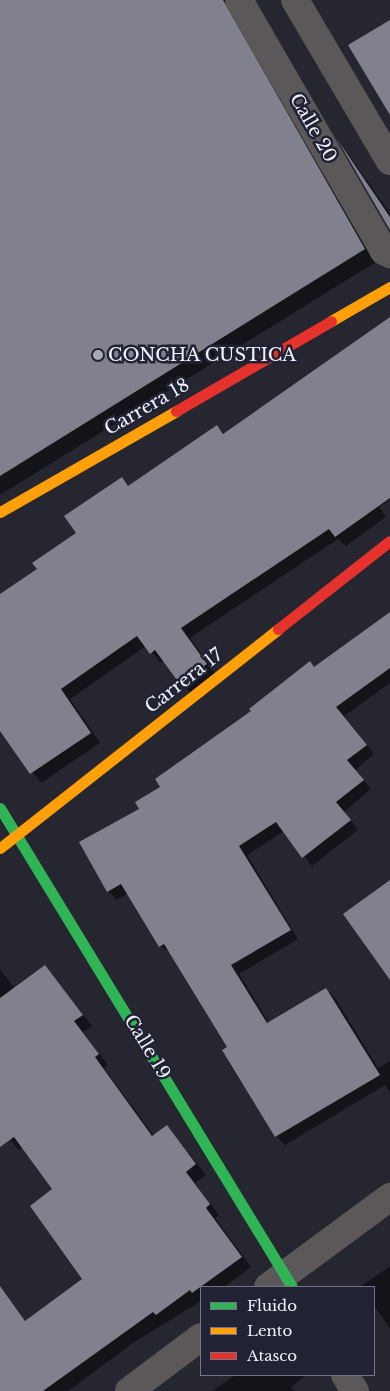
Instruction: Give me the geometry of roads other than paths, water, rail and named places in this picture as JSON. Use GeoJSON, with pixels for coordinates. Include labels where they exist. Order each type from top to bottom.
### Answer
{"type":"FeatureCollection","features":[{"type":"Feature","properties":{"kind":"street","name":"Calle 20"},"geometry":{"type":"LineString","coordinates":[[239,0],[384,251],[390,254]]}},
{"type":"Feature","properties":{"kind":"street"},"geometry":{"type":"LineString","coordinates":[[296,0],[390,161]]}},
{"type":"Feature","properties":{"kind":"street","name":"Carrera 18"},"geometry":{"type":"LineString","coordinates":[[0,512],[390,287]]}},
{"type":"Feature","properties":{"kind":"street","name":"Carrera 17"},"geometry":{"type":"LineString","coordinates":[[0,848],[390,541]]}},
{"type":"Feature","properties":{"kind":"street","name":"Calle 19"},"geometry":{"type":"LineString","coordinates":[[0,808],[18,834],[282,1283]]}},
{"type":"Feature","properties":{"kind":"street"},"geometry":{"type":"LineString","coordinates":[[282,1283],[390,1197]]}},
{"type":"Feature","properties":{"kind":"street"},"geometry":{"type":"LineString","coordinates":[[129,1391],[200,1338]]}},
{"type":"Feature","properties":{"kind":"street"},"geometry":{"type":"LineString","coordinates":[[346,1376],[355,1391]]}},
{"type":"Feature","properties":{"kind":"place","name":"CONCHA CUSTICA"},"geometry":{"type":"Point","coordinates":[98,355]}}]}
